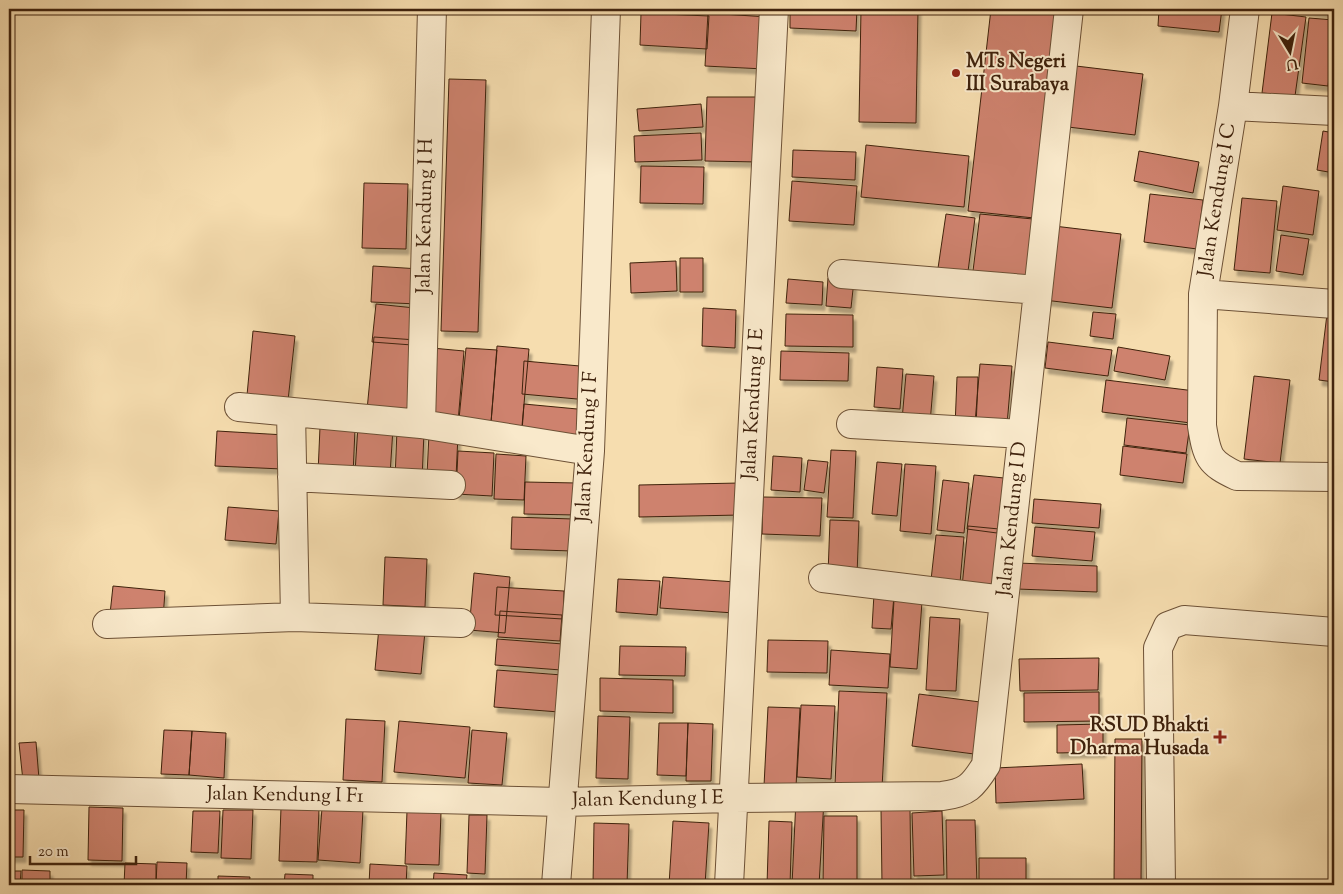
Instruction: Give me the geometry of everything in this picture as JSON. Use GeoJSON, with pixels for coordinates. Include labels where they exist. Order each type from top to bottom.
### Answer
{"type":"FeatureCollection","features":[{"type":"Feature","properties":{"kind":"street","name":"Jalan Kendung I H"},"geometry":{"type":"LineString","coordinates":[[421,424],[432,9]]}},
{"type":"Feature","properties":{"kind":"street","name":"Jalan Kendung I F"},"geometry":{"type":"LineString","coordinates":[[556,885],[561,802],[590,452],[606,9]]}},
{"type":"Feature","properties":{"kind":"street","name":"Jalan Kendung I E"},"geometry":{"type":"LineString","coordinates":[[729,885],[774,9]]}},
{"type":"Feature","properties":{"kind":"street","name":"Jalan Kendung I D"},"geometry":{"type":"LineString","coordinates":[[734,798],[942,796],[960,794],[978,777],[986,765],[1069,9]]}},
{"type":"Feature","properties":{"kind":"street","name":"Jalan Kendung I C"},"geometry":{"type":"LineString","coordinates":[[1245,9],[1233,106],[1203,294],[1202,426],[1205,443],[1213,462],[1223,470],[1237,476],[1334,477]]}},
{"type":"Feature","properties":{"kind":"street","name":"Jalan Kendung I C"},"geometry":{"type":"LineString","coordinates":[[1233,106],[1334,110]]}},
{"type":"Feature","properties":{"kind":"street"},"geometry":{"type":"LineString","coordinates":[[842,274],[1038,290]]}},
{"type":"Feature","properties":{"kind":"street","name":"Jalan Kendung I C"},"geometry":{"type":"LineString","coordinates":[[1203,294],[1334,304]]}},
{"type":"Feature","properties":{"kind":"street"},"geometry":{"type":"LineString","coordinates":[[239,407],[421,424],[590,452]]}},
{"type":"Feature","properties":{"kind":"street"},"geometry":{"type":"LineString","coordinates":[[291,412],[295,617]]}},
{"type":"Feature","properties":{"kind":"street"},"geometry":{"type":"LineString","coordinates":[[852,424],[1022,434]]}},
{"type":"Feature","properties":{"kind":"street"},"geometry":{"type":"LineString","coordinates":[[292,477],[451,485]]}},
{"type":"Feature","properties":{"kind":"street"},"geometry":{"type":"LineString","coordinates":[[823,578],[1004,600]]}},
{"type":"Feature","properties":{"kind":"street"},"geometry":{"type":"LineString","coordinates":[[107,624],[295,617],[461,623]]}},
{"type":"Feature","properties":{"kind":"street"},"geometry":{"type":"LineString","coordinates":[[1161,885],[1158,648],[1168,626],[1184,620],[1334,632]]}},
{"type":"Feature","properties":{"kind":"street","name":"Jalan Kendung I F1"},"geometry":{"type":"LineString","coordinates":[[9,789],[561,802]]}},
{"type":"Feature","properties":{"kind":"street","name":"Jalan Kendung I E"},"geometry":{"type":"LineString","coordinates":[[561,802],[734,798]]}},
{"type":"Feature","properties":{"kind":"building"},"geometry":{"type":"Polygon","coordinates":[[[790,9],[857,9],[856,31],[790,28],[790,9]]]}},
{"type":"Feature","properties":{"kind":"building"},"geometry":{"type":"Polygon","coordinates":[[[861,9],[918,9],[916,123],[859,122],[861,9]]]}},
{"type":"Feature","properties":{"kind":"building"},"geometry":{"type":"Polygon","coordinates":[[[991,9],[1058,9],[1034,218],[968,211],[991,9]]]}},
{"type":"Feature","properties":{"kind":"building"},"geometry":{"type":"Polygon","coordinates":[[[1159,9],[1222,9],[1219,32],[1158,26],[1159,9]]]}},
{"type":"Feature","properties":{"kind":"building"},"geometry":{"type":"Polygon","coordinates":[[[1294,9],[1330,9],[1329,13],[1294,9]]]}},
{"type":"Feature","properties":{"kind":"building"},"geometry":{"type":"Polygon","coordinates":[[[641,13],[709,16],[707,49],[640,45],[641,13]]]}},
{"type":"Feature","properties":{"kind":"building"},"geometry":{"type":"Polygon","coordinates":[[[708,13],[767,17],[764,69],[705,66],[708,13]]]}},
{"type":"Feature","properties":{"kind":"building"},"geometry":{"type":"Polygon","coordinates":[[[1272,13],[1306,17],[1295,96],[1262,93],[1272,13]]]}},
{"type":"Feature","properties":{"kind":"building"},"geometry":{"type":"Polygon","coordinates":[[[1309,18],[1334,20],[1328,86],[1302,83],[1309,18]]]}},
{"type":"Feature","properties":{"kind":"building"},"geometry":{"type":"Polygon","coordinates":[[[1076,66],[1143,74],[1135,135],[1068,127],[1076,66]]]}},
{"type":"Feature","properties":{"kind":"building"},"geometry":{"type":"Polygon","coordinates":[[[449,79],[486,80],[478,332],[441,331],[449,79]]]}},
{"type":"Feature","properties":{"kind":"building"},"geometry":{"type":"Polygon","coordinates":[[[707,97],[761,97],[759,162],[705,161],[707,97]]]}},
{"type":"Feature","properties":{"kind":"building"},"geometry":{"type":"Polygon","coordinates":[[[701,104],[703,127],[639,131],[637,109],[701,104]]]}},
{"type":"Feature","properties":{"kind":"building"},"geometry":{"type":"Polygon","coordinates":[[[1323,131],[1334,133],[1334,173],[1317,170],[1323,131]]]}},
{"type":"Feature","properties":{"kind":"building"},"geometry":{"type":"Polygon","coordinates":[[[701,133],[702,160],[635,162],[634,136],[701,133]]]}},
{"type":"Feature","properties":{"kind":"building"},"geometry":{"type":"Polygon","coordinates":[[[866,145],[969,156],[964,207],[861,197],[866,145]]]}},
{"type":"Feature","properties":{"kind":"building"},"geometry":{"type":"Polygon","coordinates":[[[793,150],[856,152],[855,180],[792,177],[793,150]]]}},
{"type":"Feature","properties":{"kind":"building"},"geometry":{"type":"Polygon","coordinates":[[[1139,151],[1199,162],[1193,193],[1134,181],[1139,151]]]}},
{"type":"Feature","properties":{"kind":"building"},"geometry":{"type":"Polygon","coordinates":[[[641,166],[704,167],[703,204],[640,203],[641,166]]]}},
{"type":"Feature","properties":{"kind":"building"},"geometry":{"type":"Polygon","coordinates":[[[792,181],[857,186],[854,225],[789,221],[792,181]]]}},
{"type":"Feature","properties":{"kind":"building"},"geometry":{"type":"Polygon","coordinates":[[[364,183],[408,184],[406,249],[362,248],[364,183]]]}},
{"type":"Feature","properties":{"kind":"building"},"geometry":{"type":"Polygon","coordinates":[[[1283,186],[1319,191],[1313,235],[1277,230],[1283,186]]]}},
{"type":"Feature","properties":{"kind":"building"},"geometry":{"type":"Polygon","coordinates":[[[1150,194],[1203,200],[1197,249],[1144,242],[1150,194]]]}},
{"type":"Feature","properties":{"kind":"building"},"geometry":{"type":"Polygon","coordinates":[[[1242,198],[1277,201],[1270,273],[1234,270],[1242,198]]]}},
{"type":"Feature","properties":{"kind":"building"},"geometry":{"type":"Polygon","coordinates":[[[946,214],[975,218],[967,279],[937,275],[946,214]]]}},
{"type":"Feature","properties":{"kind":"building"},"geometry":{"type":"Polygon","coordinates":[[[980,214],[1033,219],[1026,277],[973,271],[980,214]]]}},
{"type":"Feature","properties":{"kind":"building"},"geometry":{"type":"Polygon","coordinates":[[[1054,226],[1121,234],[1112,308],[1044,300],[1054,226]]]}},
{"type":"Feature","properties":{"kind":"building"},"geometry":{"type":"Polygon","coordinates":[[[1281,235],[1309,239],[1303,275],[1276,271],[1281,235]]]}},
{"type":"Feature","properties":{"kind":"building"},"geometry":{"type":"Polygon","coordinates":[[[680,258],[703,258],[703,292],[680,292],[680,258]]]}},
{"type":"Feature","properties":{"kind":"building"},"geometry":{"type":"Polygon","coordinates":[[[676,261],[677,291],[631,293],[630,263],[676,261]]]}},
{"type":"Feature","properties":{"kind":"building"},"geometry":{"type":"Polygon","coordinates":[[[373,266],[420,269],[418,304],[371,302],[373,266]]]}},
{"type":"Feature","properties":{"kind":"building"},"geometry":{"type":"Polygon","coordinates":[[[828,278],[854,280],[851,308],[826,306],[828,278]]]}},
{"type":"Feature","properties":{"kind":"building"},"geometry":{"type":"Polygon","coordinates":[[[788,279],[823,282],[822,305],[786,303],[788,279]]]}},
{"type":"Feature","properties":{"kind":"building"},"geometry":{"type":"Polygon","coordinates":[[[376,304],[415,308],[412,345],[372,342],[376,304]]]}},
{"type":"Feature","properties":{"kind":"building"},"geometry":{"type":"Polygon","coordinates":[[[703,308],[736,310],[735,348],[702,346],[703,308]]]}},
{"type":"Feature","properties":{"kind":"building"},"geometry":{"type":"Polygon","coordinates":[[[1093,312],[1116,314],[1113,339],[1090,336],[1093,312]]]}},
{"type":"Feature","properties":{"kind":"building"},"geometry":{"type":"Polygon","coordinates":[[[786,314],[853,315],[853,347],[785,346],[786,314]]]}},
{"type":"Feature","properties":{"kind":"building"},"geometry":{"type":"Polygon","coordinates":[[[1327,314],[1334,315],[1334,382],[1319,380],[1327,314]]]}},
{"type":"Feature","properties":{"kind":"building"},"geometry":{"type":"Polygon","coordinates":[[[253,331],[295,336],[287,410],[246,406],[253,331]]]}},
{"type":"Feature","properties":{"kind":"building"},"geometry":{"type":"Polygon","coordinates":[[[374,337],[416,340],[410,413],[367,410],[374,337]]]}},
{"type":"Feature","properties":{"kind":"building"},"geometry":{"type":"Polygon","coordinates":[[[1048,342],[1112,350],[1108,376],[1045,368],[1048,342]]]}},
{"type":"Feature","properties":{"kind":"building"},"geometry":{"type":"Polygon","coordinates":[[[497,346],[529,349],[522,426],[491,423],[497,346]]]}},
{"type":"Feature","properties":{"kind":"building"},"geometry":{"type":"Polygon","coordinates":[[[1118,347],[1170,356],[1165,380],[1114,371],[1118,347]]]}},
{"type":"Feature","properties":{"kind":"building"},"geometry":{"type":"Polygon","coordinates":[[[432,348],[464,351],[458,422],[425,419],[432,348]]]}},
{"type":"Feature","properties":{"kind":"building"},"geometry":{"type":"Polygon","coordinates":[[[466,348],[497,350],[491,422],[459,419],[466,348]]]}},
{"type":"Feature","properties":{"kind":"building"},"geometry":{"type":"Polygon","coordinates":[[[781,351],[849,353],[848,381],[780,380],[781,351]]]}},
{"type":"Feature","properties":{"kind":"building"},"geometry":{"type":"Polygon","coordinates":[[[524,361],[591,367],[588,400],[522,394],[524,361]]]}},
{"type":"Feature","properties":{"kind":"building"},"geometry":{"type":"Polygon","coordinates":[[[980,364],[1012,366],[1007,425],[975,423],[980,364]]]}},
{"type":"Feature","properties":{"kind":"building"},"geometry":{"type":"Polygon","coordinates":[[[877,367],[903,369],[900,409],[874,407],[877,367]]]}},
{"type":"Feature","properties":{"kind":"building"},"geometry":{"type":"Polygon","coordinates":[[[906,374],[934,376],[930,423],[902,420],[906,374]]]}},
{"type":"Feature","properties":{"kind":"building"},"geometry":{"type":"Polygon","coordinates":[[[1254,376],[1290,380],[1280,463],[1244,459],[1254,376]]]}},
{"type":"Feature","properties":{"kind":"building"},"geometry":{"type":"Polygon","coordinates":[[[957,377],[978,377],[976,428],[955,427],[957,377]]]}},
{"type":"Feature","properties":{"kind":"building"},"geometry":{"type":"Polygon","coordinates":[[[1106,380],[1195,391],[1191,423],[1102,412],[1106,380]]]}},
{"type":"Feature","properties":{"kind":"building"},"geometry":{"type":"Polygon","coordinates":[[[524,404],[588,410],[586,437],[522,431],[524,404]]]}},
{"type":"Feature","properties":{"kind":"building"},"geometry":{"type":"Polygon","coordinates":[[[1127,418],[1190,425],[1186,453],[1124,445],[1127,418]]]}},
{"type":"Feature","properties":{"kind":"building"},"geometry":{"type":"Polygon","coordinates":[[[358,425],[393,428],[390,475],[355,473],[358,425]]]}},
{"type":"Feature","properties":{"kind":"building"},"geometry":{"type":"Polygon","coordinates":[[[320,427],[355,429],[353,475],[318,473],[320,427]]]}},
{"type":"Feature","properties":{"kind":"building"},"geometry":{"type":"Polygon","coordinates":[[[397,430],[424,432],[422,480],[395,479],[397,430]]]}},
{"type":"Feature","properties":{"kind":"building"},"geometry":{"type":"Polygon","coordinates":[[[217,431],[285,435],[282,469],[215,466],[217,431]]]}},
{"type":"Feature","properties":{"kind":"building"},"geometry":{"type":"Polygon","coordinates":[[[429,434],[458,435],[456,477],[427,475],[429,434]]]}},
{"type":"Feature","properties":{"kind":"building"},"geometry":{"type":"Polygon","coordinates":[[[1123,446],[1187,454],[1183,483],[1120,475],[1123,446]]]}},
{"type":"Feature","properties":{"kind":"building"},"geometry":{"type":"Polygon","coordinates":[[[831,450],[856,451],[853,518],[827,517],[831,450]]]}},
{"type":"Feature","properties":{"kind":"building"},"geometry":{"type":"Polygon","coordinates":[[[458,451],[494,453],[492,496],[456,494],[458,451]]]}},
{"type":"Feature","properties":{"kind":"building"},"geometry":{"type":"Polygon","coordinates":[[[496,454],[526,456],[524,500],[494,499],[496,454]]]}},
{"type":"Feature","properties":{"kind":"building"},"geometry":{"type":"Polygon","coordinates":[[[773,456],[802,458],[800,492],[771,490],[773,456]]]}},
{"type":"Feature","properties":{"kind":"building"},"geometry":{"type":"Polygon","coordinates":[[[808,460],[828,462],[824,493],[804,490],[808,460]]]}},
{"type":"Feature","properties":{"kind":"building"},"geometry":{"type":"Polygon","coordinates":[[[877,462],[902,464],[897,516],[872,514],[877,462]]]}},
{"type":"Feature","properties":{"kind":"building"},"geometry":{"type":"Polygon","coordinates":[[[905,464],[936,466],[931,534],[900,531],[905,464]]]}},
{"type":"Feature","properties":{"kind":"building"},"geometry":{"type":"Polygon","coordinates":[[[974,475],[1004,478],[997,533],[967,529],[974,475]]]}},
{"type":"Feature","properties":{"kind":"building"},"geometry":{"type":"Polygon","coordinates":[[[943,480],[969,483],[964,533],[937,530],[943,480]]]}},
{"type":"Feature","properties":{"kind":"building"},"geometry":{"type":"Polygon","coordinates":[[[525,482],[577,483],[576,515],[524,514],[525,482]]]}},
{"type":"Feature","properties":{"kind":"building"},"geometry":{"type":"Polygon","coordinates":[[[740,483],[741,515],[639,517],[639,485],[740,483]]]}},
{"type":"Feature","properties":{"kind":"building"},"geometry":{"type":"Polygon","coordinates":[[[763,497],[822,498],[820,536],[762,534],[763,497]]]}},
{"type":"Feature","properties":{"kind":"building"},"geometry":{"type":"Polygon","coordinates":[[[1034,499],[1101,504],[1099,528],[1032,523],[1034,499]]]}},
{"type":"Feature","properties":{"kind":"building"},"geometry":{"type":"Polygon","coordinates":[[[228,507],[279,511],[276,544],[225,540],[228,507]]]}},
{"type":"Feature","properties":{"kind":"building"},"geometry":{"type":"Polygon","coordinates":[[[512,517],[573,519],[572,551],[511,549],[512,517]]]}},
{"type":"Feature","properties":{"kind":"building"},"geometry":{"type":"Polygon","coordinates":[[[830,520],[859,521],[857,575],[828,574],[830,520]]]}},
{"type":"Feature","properties":{"kind":"building"},"geometry":{"type":"Polygon","coordinates":[[[968,526],[999,529],[992,590],[962,587],[968,526]]]}},
{"type":"Feature","properties":{"kind":"building"},"geometry":{"type":"Polygon","coordinates":[[[1035,527],[1095,532],[1092,561],[1032,556],[1035,527]]]}},
{"type":"Feature","properties":{"kind":"building"},"geometry":{"type":"Polygon","coordinates":[[[936,535],[964,537],[960,583],[931,580],[936,535]]]}},
{"type":"Feature","properties":{"kind":"building"},"geometry":{"type":"Polygon","coordinates":[[[385,557],[427,559],[425,607],[383,605],[385,557]]]}},
{"type":"Feature","properties":{"kind":"building"},"geometry":{"type":"Polygon","coordinates":[[[1017,563],[1097,566],[1097,592],[1017,589],[1017,563]]]}},
{"type":"Feature","properties":{"kind":"building"},"geometry":{"type":"Polygon","coordinates":[[[474,573],[510,577],[505,633],[469,630],[474,573]]]}},
{"type":"Feature","properties":{"kind":"building"},"geometry":{"type":"Polygon","coordinates":[[[663,577],[736,582],[734,613],[660,608],[663,577]]]}},
{"type":"Feature","properties":{"kind":"building"},"geometry":{"type":"Polygon","coordinates":[[[618,579],[660,581],[657,615],[616,612],[618,579]]]}},
{"type":"Feature","properties":{"kind":"building"},"geometry":{"type":"Polygon","coordinates":[[[113,586],[165,591],[163,619],[110,614],[113,586]]]}},
{"type":"Feature","properties":{"kind":"building"},"geometry":{"type":"Polygon","coordinates":[[[497,587],[564,591],[563,619],[495,615],[497,587]]]}},
{"type":"Feature","properties":{"kind":"building"},"geometry":{"type":"Polygon","coordinates":[[[874,594],[894,596],[891,629],[872,628],[874,594]]]}},
{"type":"Feature","properties":{"kind":"building"},"geometry":{"type":"Polygon","coordinates":[[[894,600],[922,602],[917,669],[890,667],[894,600]]]}},
{"type":"Feature","properties":{"kind":"building"},"geometry":{"type":"Polygon","coordinates":[[[500,611],[562,615],[560,641],[498,637],[500,611]]]}},
{"type":"Feature","properties":{"kind":"building"},"geometry":{"type":"Polygon","coordinates":[[[930,617],[960,619],[956,691],[926,690],[930,617]]]}},
{"type":"Feature","properties":{"kind":"building"},"geometry":{"type":"Polygon","coordinates":[[[379,627],[425,631],[421,674],[375,670],[379,627]]]}},
{"type":"Feature","properties":{"kind":"building"},"geometry":{"type":"Polygon","coordinates":[[[497,639],[563,644],[561,670],[495,665],[497,639]]]}},
{"type":"Feature","properties":{"kind":"building"},"geometry":{"type":"Polygon","coordinates":[[[768,640],[828,641],[827,673],[767,672],[768,640]]]}},
{"type":"Feature","properties":{"kind":"building"},"geometry":{"type":"Polygon","coordinates":[[[620,646],[686,647],[685,676],[619,675],[620,646]]]}},
{"type":"Feature","properties":{"kind":"building"},"geometry":{"type":"Polygon","coordinates":[[[831,650],[890,654],[888,688],[829,685],[831,650]]]}},
{"type":"Feature","properties":{"kind":"building"},"geometry":{"type":"Polygon","coordinates":[[[1099,658],[1098,690],[1020,691],[1019,659],[1099,658]]]}},
{"type":"Feature","properties":{"kind":"building"},"geometry":{"type":"Polygon","coordinates":[[[497,670],[562,675],[559,712],[494,707],[497,670]]]}},
{"type":"Feature","properties":{"kind":"building"},"geometry":{"type":"Polygon","coordinates":[[[600,678],[673,680],[673,713],[600,711],[600,678]]]}},
{"type":"Feature","properties":{"kind":"building"},"geometry":{"type":"Polygon","coordinates":[[[839,691],[887,693],[882,788],[835,785],[839,691]]]}},
{"type":"Feature","properties":{"kind":"building"},"geometry":{"type":"Polygon","coordinates":[[[1099,692],[1099,721],[1024,722],[1024,693],[1099,692]]]}},
{"type":"Feature","properties":{"kind":"building"},"geometry":{"type":"Polygon","coordinates":[[[919,694],[980,702],[974,754],[912,746],[919,694]]]}},
{"type":"Feature","properties":{"kind":"building"},"geometry":{"type":"Polygon","coordinates":[[[801,705],[835,706],[831,779],[797,777],[801,705]]]}},
{"type":"Feature","properties":{"kind":"building"},"geometry":{"type":"Polygon","coordinates":[[[768,707],[800,708],[796,787],[764,786],[768,707]]]}},
{"type":"Feature","properties":{"kind":"building"},"geometry":{"type":"Polygon","coordinates":[[[598,716],[630,717],[628,779],[596,778],[598,716]]]}},
{"type":"Feature","properties":{"kind":"building"},"geometry":{"type":"Polygon","coordinates":[[[346,719],[385,721],[382,782],[343,780],[346,719]]]}},
{"type":"Feature","properties":{"kind":"building"},"geometry":{"type":"Polygon","coordinates":[[[399,721],[470,727],[465,778],[394,772],[399,721]]]}},
{"type":"Feature","properties":{"kind":"building"},"geometry":{"type":"Polygon","coordinates":[[[659,723],[688,723],[686,776],[657,775],[659,723]]]}},
{"type":"Feature","properties":{"kind":"building"},"geometry":{"type":"Polygon","coordinates":[[[688,723],[713,724],[711,781],[686,781],[688,723]]]}},
{"type":"Feature","properties":{"kind":"building"},"geometry":{"type":"Polygon","coordinates":[[[1103,724],[1103,752],[1057,753],[1057,725],[1103,724]]]}},
{"type":"Feature","properties":{"kind":"building"},"geometry":{"type":"Polygon","coordinates":[[[164,730],[192,731],[189,775],[161,774],[164,730]]]}},
{"type":"Feature","properties":{"kind":"building"},"geometry":{"type":"Polygon","coordinates":[[[472,730],[507,733],[502,785],[468,783],[472,730]]]}},
{"type":"Feature","properties":{"kind":"building"},"geometry":{"type":"Polygon","coordinates":[[[192,731],[226,733],[224,778],[189,775],[192,731]]]}},
{"type":"Feature","properties":{"kind":"building"},"geometry":{"type":"Polygon","coordinates":[[[1115,739],[1142,739],[1141,885],[1114,885],[1115,739]]]}},
{"type":"Feature","properties":{"kind":"building"},"geometry":{"type":"Polygon","coordinates":[[[36,742],[39,779],[23,781],[19,743],[36,742]]]}},
{"type":"Feature","properties":{"kind":"building"},"geometry":{"type":"Polygon","coordinates":[[[1082,764],[1084,799],[996,803],[995,768],[1082,764]]]}},
{"type":"Feature","properties":{"kind":"building"},"geometry":{"type":"Polygon","coordinates":[[[796,799],[824,800],[819,885],[792,885],[796,799]]]}},
{"type":"Feature","properties":{"kind":"building"},"geometry":{"type":"Polygon","coordinates":[[[89,807],[123,808],[122,861],[88,860],[89,807]]]}},
{"type":"Feature","properties":{"kind":"building"},"geometry":{"type":"Polygon","coordinates":[[[281,808],[319,809],[317,862],[279,861],[281,808]]]}},
{"type":"Feature","properties":{"kind":"building"},"geometry":{"type":"Polygon","coordinates":[[[322,808],[363,810],[360,863],[318,860],[322,808]]]}},
{"type":"Feature","properties":{"kind":"building"},"geometry":{"type":"Polygon","coordinates":[[[881,809],[910,809],[911,885],[882,885],[881,809]]]}},
{"type":"Feature","properties":{"kind":"building"},"geometry":{"type":"Polygon","coordinates":[[[9,810],[24,810],[23,857],[9,857],[9,810]]]}},
{"type":"Feature","properties":{"kind":"building"},"geometry":{"type":"Polygon","coordinates":[[[223,810],[253,810],[251,859],[221,858],[223,810]]]}},
{"type":"Feature","properties":{"kind":"building"},"geometry":{"type":"Polygon","coordinates":[[[193,811],[220,811],[218,853],[191,852],[193,811]]]}},
{"type":"Feature","properties":{"kind":"building"},"geometry":{"type":"Polygon","coordinates":[[[407,811],[441,813],[439,865],[405,864],[407,811]]]}},
{"type":"Feature","properties":{"kind":"building"},"geometry":{"type":"Polygon","coordinates":[[[942,811],[944,875],[914,876],[912,813],[942,811]]]}},
{"type":"Feature","properties":{"kind":"building"},"geometry":{"type":"Polygon","coordinates":[[[469,815],[487,815],[485,874],[467,873],[469,815]]]}},
{"type":"Feature","properties":{"kind":"building"},"geometry":{"type":"Polygon","coordinates":[[[824,816],[857,816],[857,885],[823,885],[824,816]]]}},
{"type":"Feature","properties":{"kind":"building"},"geometry":{"type":"Polygon","coordinates":[[[946,820],[975,820],[977,885],[947,885],[946,820]]]}},
{"type":"Feature","properties":{"kind":"building"},"geometry":{"type":"Polygon","coordinates":[[[673,821],[709,823],[705,885],[669,885],[673,821]]]}},
{"type":"Feature","properties":{"kind":"building"},"geometry":{"type":"Polygon","coordinates":[[[769,821],[792,822],[790,885],[767,885],[769,821]]]}},
{"type":"Feature","properties":{"kind":"building"},"geometry":{"type":"Polygon","coordinates":[[[594,823],[629,824],[627,885],[593,885],[594,823]]]}},
{"type":"Feature","properties":{"kind":"building"},"geometry":{"type":"Polygon","coordinates":[[[979,858],[1026,858],[1026,885],[979,885],[979,858]]]}},
{"type":"Feature","properties":{"kind":"building"},"geometry":{"type":"Polygon","coordinates":[[[157,862],[187,863],[186,885],[156,885],[157,862]]]}},
{"type":"Feature","properties":{"kind":"building"},"geometry":{"type":"Polygon","coordinates":[[[125,863],[156,864],[156,885],[124,885],[125,863]]]}},
{"type":"Feature","properties":{"kind":"building"},"geometry":{"type":"Polygon","coordinates":[[[370,864],[407,866],[406,885],[369,885],[370,864]]]}},
{"type":"Feature","properties":{"kind":"building"},"geometry":{"type":"Polygon","coordinates":[[[22,870],[50,871],[50,885],[22,885],[22,870]]]}},
{"type":"Feature","properties":{"kind":"building"},"geometry":{"type":"Polygon","coordinates":[[[9,871],[21,871],[20,885],[9,885],[9,871]]]}},
{"type":"Feature","properties":{"kind":"building"},"geometry":{"type":"Polygon","coordinates":[[[434,873],[467,875],[466,885],[433,885],[434,873]]]}},
{"type":"Feature","properties":{"kind":"building"},"geometry":{"type":"Polygon","coordinates":[[[285,874],[313,875],[313,885],[284,885],[285,874]]]}},
{"type":"Feature","properties":{"kind":"building"},"geometry":{"type":"Polygon","coordinates":[[[218,876],[250,877],[249,885],[218,885],[218,876]]]}},
{"type":"Feature","properties":{"kind":"building"},"geometry":{"type":"Polygon","coordinates":[[[1058,883],[1112,884],[1112,885],[1058,885],[1058,883]]]}},
{"type":"Feature","properties":{"kind":"place","name":"MTs Negeri III Surabaya"},"geometry":{"type":"Point","coordinates":[956,73]}},
{"type":"Feature","properties":{"kind":"place","name":"RSUD Bhakti Dharma Husada"},"geometry":{"type":"Point","coordinates":[1220,737]}}]}
